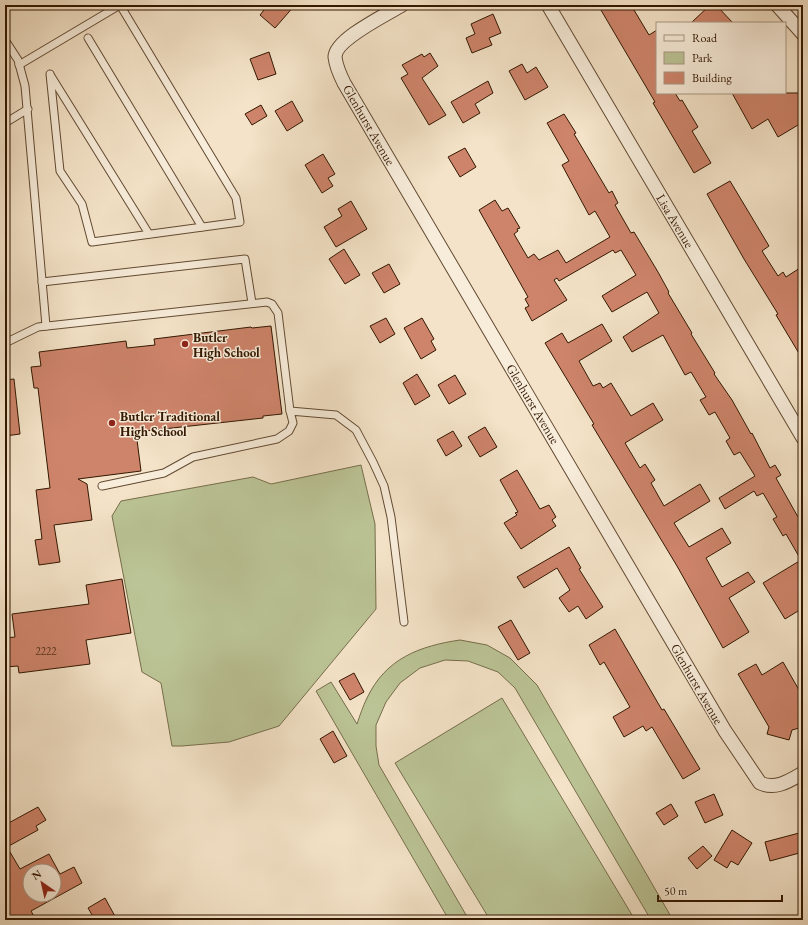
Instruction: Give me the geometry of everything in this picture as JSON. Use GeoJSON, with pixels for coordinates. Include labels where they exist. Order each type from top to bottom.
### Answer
{"type":"FeatureCollection","features":[{"type":"Feature","properties":{"kind":"street","name":"Glenhurst Avenue"},"geometry":{"type":"LineString","coordinates":[[402,5],[357,31],[337,49],[335,56],[338,70],[344,83],[725,731],[760,783],[776,786],[784,784],[803,773]]}},
{"type":"Feature","properties":{"kind":"street","name":"Lisa Avenue"},"geometry":{"type":"LineString","coordinates":[[548,5],[803,438]]}},
{"type":"Feature","properties":{"kind":"street"},"geometry":{"type":"LineString","coordinates":[[777,5],[803,34]]}},
{"type":"Feature","properties":{"kind":"lane"},"geometry":{"type":"LineString","coordinates":[[19,65],[120,5],[236,198],[240,222],[92,242],[82,204],[60,171],[50,74],[149,234]]}},
{"type":"Feature","properties":{"kind":"lane"},"geometry":{"type":"LineString","coordinates":[[88,38],[202,227]]}},
{"type":"Feature","properties":{"kind":"lane"},"geometry":{"type":"LineString","coordinates":[[5,40],[18,60],[25,86],[46,326]]}},
{"type":"Feature","properties":{"kind":"lane"},"geometry":{"type":"LineString","coordinates":[[5,124],[28,109]]}},
{"type":"Feature","properties":{"kind":"lane"},"geometry":{"type":"LineString","coordinates":[[42,282],[245,259],[252,303]]}},
{"type":"Feature","properties":{"kind":"lane"},"geometry":{"type":"LineString","coordinates":[[5,343],[38,327],[252,303],[267,302],[272,304],[278,313],[292,424],[289,431],[277,439],[193,457],[164,473],[102,486]]}},
{"type":"Feature","properties":{"kind":"lane"},"geometry":{"type":"LineString","coordinates":[[290,411],[336,415],[356,430],[384,486],[391,517],[404,622]]}},
{"type":"Feature","properties":{"kind":"green space"},"geometry":{"type":"Polygon","coordinates":[[[361,465],[375,524],[376,609],[279,726],[229,742],[172,746],[161,683],[142,672],[112,516],[121,501],[253,477],[271,484],[361,465]]]}},
{"type":"Feature","properties":{"kind":"green space"},"geometry":{"type":"Polygon","coordinates":[[[460,640],[487,645],[510,658],[537,685],[673,920],[651,920],[515,688],[498,672],[468,661],[445,660],[420,668],[400,683],[386,702],[376,725],[376,746],[379,765],[469,920],[449,920],[316,691],[331,682],[357,724],[366,701],[375,684],[394,664],[418,650],[460,640]]]}},
{"type":"Feature","properties":{"kind":"green space"},"geometry":{"type":"Polygon","coordinates":[[[502,698],[635,920],[490,920],[395,763],[502,698]]]}},
{"type":"Feature","properties":{"kind":"building"},"geometry":{"type":"Polygon","coordinates":[[[268,5],[295,5],[275,28],[260,15],[268,5]]]}},
{"type":"Feature","properties":{"kind":"building"},"geometry":{"type":"Polygon","coordinates":[[[598,5],[631,5],[649,35],[656,31],[656,94],[676,94],[680,101],[682,100],[698,127],[692,131],[711,163],[694,173],[653,103],[655,102],[598,5]]]}},
{"type":"Feature","properties":{"kind":"building"},"geometry":{"type":"Polygon","coordinates":[[[710,5],[716,5],[732,22],[692,22],[710,5]]]}},
{"type":"Feature","properties":{"kind":"building"},"geometry":{"type":"Polygon","coordinates":[[[493,14],[501,33],[489,38],[492,45],[472,53],[466,38],[475,34],[471,24],[493,14]]]}},
{"type":"Feature","properties":{"kind":"building"},"geometry":{"type":"Polygon","coordinates":[[[269,52],[276,74],[258,80],[250,59],[269,52]]]}},
{"type":"Feature","properties":{"kind":"building"},"geometry":{"type":"Polygon","coordinates":[[[430,53],[438,66],[422,78],[446,115],[429,125],[401,78],[408,74],[402,65],[422,54],[424,57],[430,53]]]}},
{"type":"Feature","properties":{"kind":"building"},"geometry":{"type":"Polygon","coordinates":[[[522,64],[527,73],[536,67],[548,87],[525,100],[509,71],[522,64]]]}},
{"type":"Feature","properties":{"kind":"building"},"geometry":{"type":"Polygon","coordinates":[[[488,81],[493,93],[475,104],[480,113],[463,123],[451,102],[488,81]]]}},
{"type":"Feature","properties":{"kind":"building"},"geometry":{"type":"Polygon","coordinates":[[[800,93],[803,99],[803,122],[778,137],[768,119],[752,129],[733,94],[800,93]]]}},
{"type":"Feature","properties":{"kind":"building"},"geometry":{"type":"Polygon","coordinates":[[[292,101],[303,121],[287,131],[275,111],[292,101]]]}},
{"type":"Feature","properties":{"kind":"building"},"geometry":{"type":"Polygon","coordinates":[[[261,105],[267,116],[252,125],[245,114],[261,105]]]}},
{"type":"Feature","properties":{"kind":"building"},"geometry":{"type":"Polygon","coordinates":[[[564,114],[576,133],[574,134],[609,193],[612,191],[618,203],[615,205],[631,233],[634,232],[658,272],[669,292],[668,293],[692,333],[691,334],[715,373],[714,374],[732,400],[751,434],[752,433],[770,468],[775,465],[781,475],[776,478],[798,517],[803,514],[803,608],[785,619],[763,583],[801,560],[786,534],[783,536],[773,519],[777,517],[763,493],[757,496],[754,491],[725,509],[719,498],[755,476],[740,452],[734,455],[726,441],[730,438],[715,412],[709,415],[700,400],[706,397],[691,372],[685,375],[663,335],[632,352],[623,337],[659,313],[647,292],[612,312],[602,296],[636,275],[621,250],[615,253],[613,250],[559,281],[557,278],[554,280],[567,300],[532,321],[525,308],[529,306],[525,299],[528,297],[479,210],[495,200],[502,211],[508,208],[520,228],[517,229],[518,231],[514,234],[528,258],[534,254],[539,260],[558,250],[566,263],[610,237],[595,211],[589,215],[562,165],[569,161],[547,123],[564,114]]]}},
{"type":"Feature","properties":{"kind":"building"},"geometry":{"type":"Polygon","coordinates":[[[465,148],[476,167],[460,177],[448,157],[465,148]]]}},
{"type":"Feature","properties":{"kind":"building"},"geometry":{"type":"Polygon","coordinates":[[[323,154],[335,174],[328,178],[333,186],[322,193],[305,165],[323,154]]]}},
{"type":"Feature","properties":{"kind":"building"},"geometry":{"type":"Polygon","coordinates":[[[730,181],[769,246],[762,251],[778,276],[783,272],[786,277],[803,266],[803,360],[776,315],[778,314],[744,259],[707,194],[730,181]]]}},
{"type":"Feature","properties":{"kind":"building"},"geometry":{"type":"Polygon","coordinates":[[[351,201],[367,229],[336,247],[324,227],[342,216],[338,209],[351,201]]]}},
{"type":"Feature","properties":{"kind":"building"},"geometry":{"type":"Polygon","coordinates":[[[344,249],[360,275],[345,284],[329,259],[344,249]]]}},
{"type":"Feature","properties":{"kind":"building"},"geometry":{"type":"Polygon","coordinates":[[[389,264],[400,284],[384,293],[372,273],[389,264]]]}},
{"type":"Feature","properties":{"kind":"building"},"geometry":{"type":"Polygon","coordinates":[[[386,318],[395,334],[380,343],[370,326],[386,318]]]}},
{"type":"Feature","properties":{"kind":"building"},"geometry":{"type":"Polygon","coordinates":[[[422,318],[434,339],[431,341],[436,350],[421,359],[404,328],[422,318]]]}},
{"type":"Feature","properties":{"kind":"building"},"geometry":{"type":"Polygon","coordinates":[[[602,324],[612,341],[579,361],[593,386],[600,383],[603,388],[611,383],[631,416],[653,403],[663,420],[625,443],[640,468],[645,464],[655,480],[651,483],[664,506],[700,484],[710,501],[674,523],[689,547],[722,528],[731,543],[706,558],[722,587],[748,572],[755,582],[729,598],[749,632],[723,648],[677,566],[592,425],[594,424],[545,343],[562,333],[568,343],[602,324]]]}},
{"type":"Feature","properties":{"kind":"building","name":"Butler Traditional High School"},"geometry":{"type":"Polygon","coordinates":[[[271,326],[282,414],[263,416],[263,418],[136,432],[141,471],[78,479],[87,484],[92,520],[54,525],[60,562],[39,565],[35,540],[42,539],[36,490],[50,488],[38,388],[34,388],[31,367],[41,366],[39,352],[126,341],[127,348],[155,345],[154,339],[251,327],[271,326]]]}},
{"type":"Feature","properties":{"kind":"building"},"geometry":{"type":"Polygon","coordinates":[[[417,374],[430,396],[415,405],[403,383],[417,374]]]}},
{"type":"Feature","properties":{"kind":"building"},"geometry":{"type":"Polygon","coordinates":[[[455,375],[466,394],[449,404],[438,385],[455,375]]]}},
{"type":"Feature","properties":{"kind":"building"},"geometry":{"type":"Polygon","coordinates":[[[14,379],[20,434],[5,436],[5,380],[14,379]]]}},
{"type":"Feature","properties":{"kind":"building"},"geometry":{"type":"Polygon","coordinates":[[[485,427],[497,447],[480,457],[468,437],[485,427]]]}},
{"type":"Feature","properties":{"kind":"building"},"geometry":{"type":"Polygon","coordinates":[[[453,431],[462,446],[446,456],[437,440],[453,431]]]}},
{"type":"Feature","properties":{"kind":"building"},"geometry":{"type":"Polygon","coordinates":[[[517,470],[540,509],[549,505],[556,517],[552,520],[556,526],[521,549],[504,523],[517,515],[515,513],[518,512],[500,480],[517,470]]]}},
{"type":"Feature","properties":{"kind":"building"},"geometry":{"type":"Polygon","coordinates":[[[569,547],[581,568],[579,569],[603,607],[586,619],[578,606],[569,612],[559,598],[570,590],[557,568],[524,588],[517,577],[569,547]]]}},
{"type":"Feature","properties":{"kind":"building"},"geometry":{"type":"Polygon","coordinates":[[[122,579],[131,633],[86,640],[90,664],[19,673],[18,666],[5,667],[5,638],[15,637],[12,614],[89,604],[86,585],[122,579]]]}},
{"type":"Feature","properties":{"kind":"building"},"geometry":{"type":"Polygon","coordinates":[[[511,620],[530,653],[518,660],[498,627],[511,620]]]}},
{"type":"Feature","properties":{"kind":"building"},"geometry":{"type":"Polygon","coordinates":[[[615,629],[662,710],[664,709],[700,769],[683,779],[652,727],[646,731],[643,726],[624,737],[613,717],[630,707],[604,662],[600,665],[589,645],[615,629]]]}},
{"type":"Feature","properties":{"kind":"building"},"geometry":{"type":"Polygon","coordinates":[[[783,662],[803,697],[803,727],[792,730],[789,740],[767,734],[769,727],[738,674],[756,664],[762,675],[783,662]]]}},
{"type":"Feature","properties":{"kind":"building"},"geometry":{"type":"Polygon","coordinates":[[[354,673],[364,692],[350,700],[339,681],[354,673]]]}},
{"type":"Feature","properties":{"kind":"building"},"geometry":{"type":"Polygon","coordinates":[[[333,731],[347,756],[334,763],[320,739],[333,731]]]}},
{"type":"Feature","properties":{"kind":"building"},"geometry":{"type":"Polygon","coordinates":[[[714,794],[723,815],[705,823],[695,802],[714,794]]]}},
{"type":"Feature","properties":{"kind":"building"},"geometry":{"type":"Polygon","coordinates":[[[671,804],[678,816],[664,825],[656,813],[671,804]]]}},
{"type":"Feature","properties":{"kind":"building"},"geometry":{"type":"Polygon","coordinates":[[[38,807],[46,820],[36,826],[38,830],[7,847],[20,869],[22,868],[22,903],[46,903],[31,911],[36,920],[10,920],[5,912],[5,825],[38,807]]]}},
{"type":"Feature","properties":{"kind":"building"},"geometry":{"type":"Polygon","coordinates":[[[732,830],[752,843],[738,865],[731,861],[727,868],[714,860],[732,830]]]}},
{"type":"Feature","properties":{"kind":"building"},"geometry":{"type":"Polygon","coordinates":[[[803,832],[803,852],[770,861],[765,842],[803,832]]]}},
{"type":"Feature","properties":{"kind":"building"},"geometry":{"type":"Polygon","coordinates":[[[703,846],[712,856],[697,869],[688,858],[703,846]]]}},
{"type":"Feature","properties":{"kind":"building"},"geometry":{"type":"Polygon","coordinates":[[[49,854],[54,863],[32,863],[49,854]]]}},
{"type":"Feature","properties":{"kind":"building"},"geometry":{"type":"Polygon","coordinates":[[[74,867],[82,883],[62,894],[62,873],[74,867]]]}},
{"type":"Feature","properties":{"kind":"building"},"geometry":{"type":"Polygon","coordinates":[[[105,898],[117,920],[95,920],[88,908],[105,898]]]}},
{"type":"Feature","properties":{"kind":"place","name":"Butler High School"},"geometry":{"type":"Point","coordinates":[185,344]}},
{"type":"Feature","properties":{"kind":"place","name":"Butler Traditional High School"},"geometry":{"type":"Point","coordinates":[112,423]}}]}
